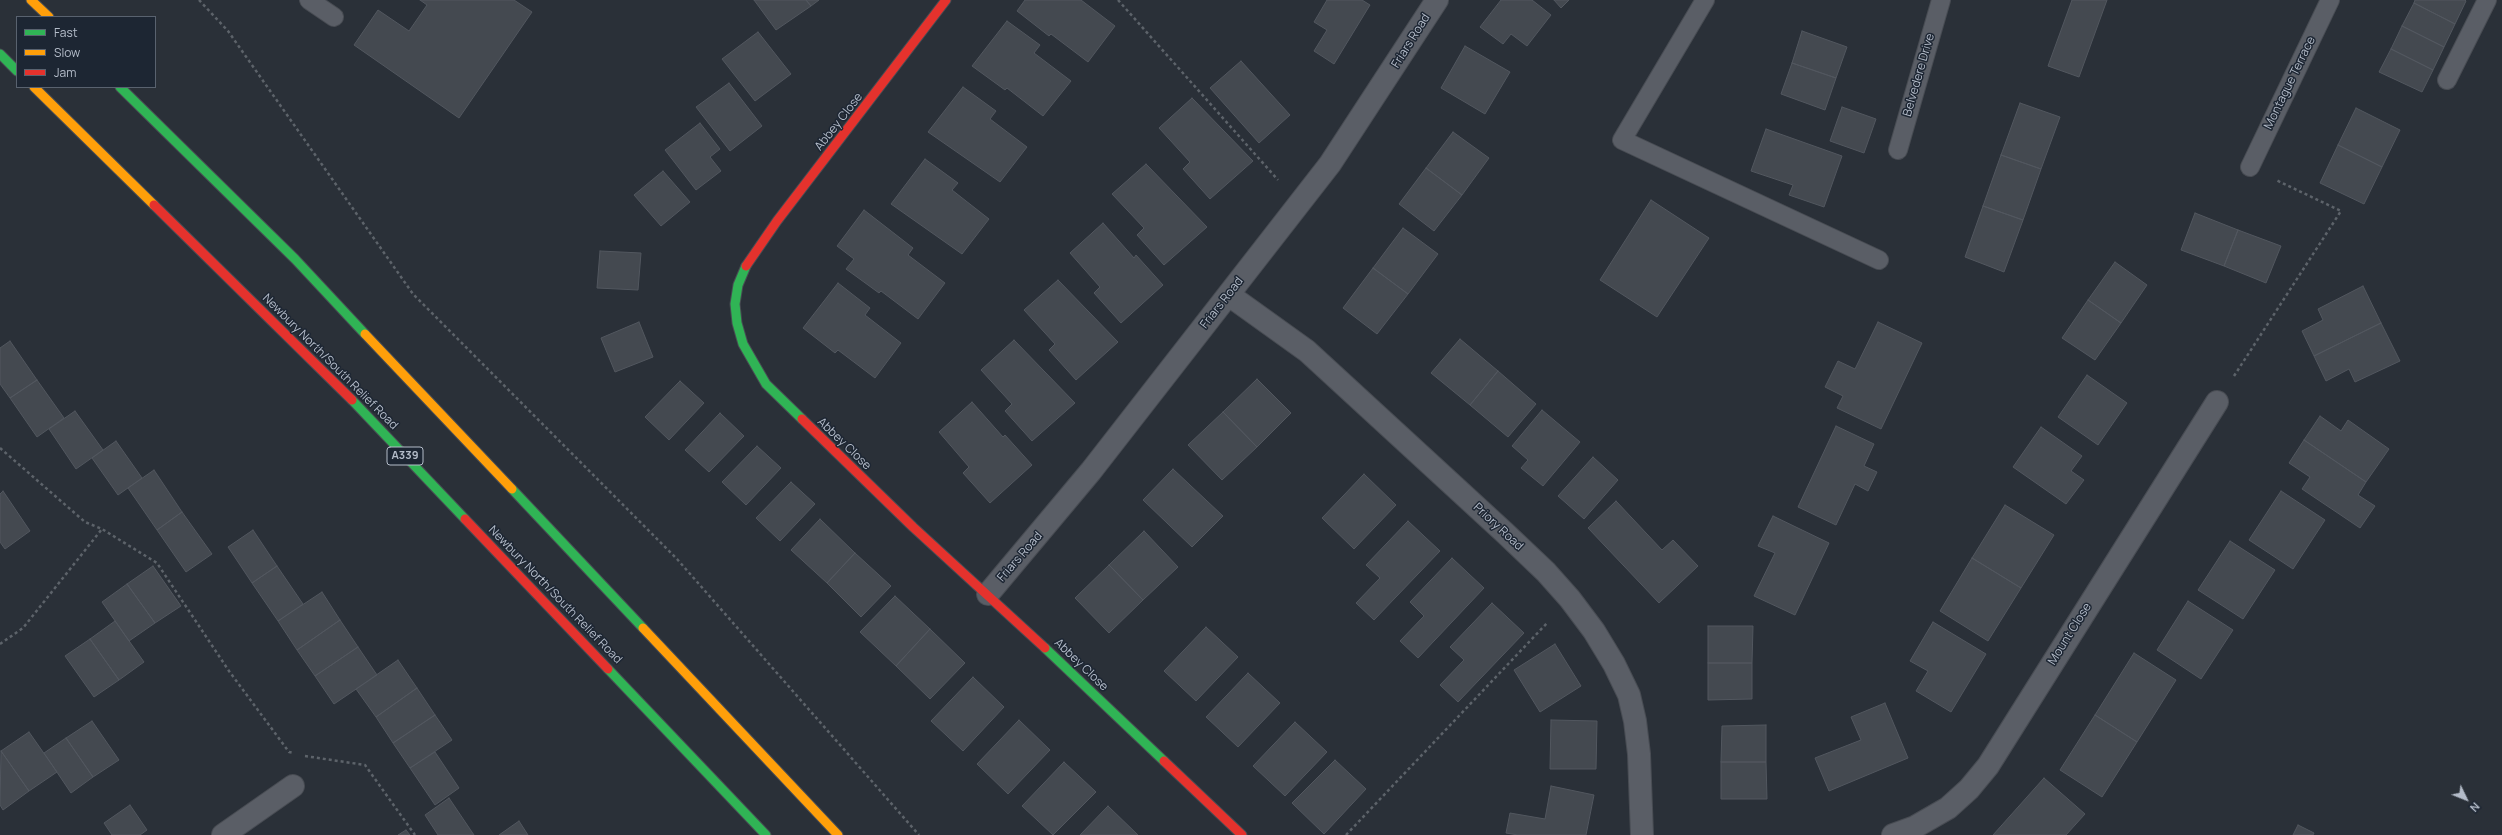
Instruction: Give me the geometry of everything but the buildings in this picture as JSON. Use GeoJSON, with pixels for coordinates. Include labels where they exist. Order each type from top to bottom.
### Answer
{"type":"FeatureCollection","features":[{"type":"Feature","properties":{"kind":"main road"},"geometry":{"type":"LineString","coordinates":[[31,0],[48,16]]}},
{"type":"Feature","properties":{"kind":"main road","name":"Abbey Close"},"geometry":{"type":"LineString","coordinates":[[946,0],[773,227],[745,267],[738,285],[735,304],[737,323],[743,344],[766,384],[913,527],[988,594],[1242,835]]}},
{"type":"Feature","properties":{"kind":"main road"},"geometry":{"type":"LineString","coordinates":[[0,54],[16,70]]}},
{"type":"Feature","properties":{"kind":"main road","name":"Newbury North/South Relief Road"},"geometry":{"type":"LineString","coordinates":[[35,88],[334,381],[766,835]]}},
{"type":"Feature","properties":{"kind":"main road"},"geometry":{"type":"LineString","coordinates":[[121,88],[295,259],[838,835]]}},
{"type":"Feature","properties":{"kind":"street","name":"Friars Road"},"geometry":{"type":"LineString","coordinates":[[988,594],[1064,504],[1330,164],[1368,108],[1437,0]]}},
{"type":"Feature","properties":{"kind":"street","name":"Priory Road"},"geometry":{"type":"LineString","coordinates":[[1229,295],[1307,351],[1505,533],[1546,572],[1570,599],[1594,631],[1614,664],[1628,695],[1639,754],[1642,835]]}},
{"type":"Feature","properties":{"kind":"street","name":"Mount Close"},"geometry":{"type":"LineString","coordinates":[[1893,835],[1915,827],[1948,808],[1969,789],[1988,766],[2217,402]]}},
{"type":"Feature","properties":{"kind":"street"},"geometry":{"type":"LineString","coordinates":[[223,835],[294,786]]}},
{"type":"Feature","properties":{"kind":"lane"},"geometry":{"type":"LineString","coordinates":[[309,0],[334,18]]}},
{"type":"Feature","properties":{"kind":"lane"},"geometry":{"type":"LineString","coordinates":[[1705,0],[1622,140],[1879,260]]}},
{"type":"Feature","properties":{"kind":"lane","name":"Belvedere Drive"},"geometry":{"type":"LineString","coordinates":[[1898,150],[1941,0]]}},
{"type":"Feature","properties":{"kind":"lane","name":"Montague Terrace"},"geometry":{"type":"LineString","coordinates":[[2250,167],[2330,0]]}},
{"type":"Feature","properties":{"kind":"lane"},"geometry":{"type":"LineString","coordinates":[[2447,80],[2488,0]]}},
{"type":"Feature","properties":{"kind":"path"},"geometry":{"type":"LineString","coordinates":[[199,0],[228,31],[413,294],[676,559],[919,835]]}},
{"type":"Feature","properties":{"kind":"path"},"geometry":{"type":"LineString","coordinates":[[1118,0],[1299,204]]}},
{"type":"Feature","properties":{"kind":"path"},"geometry":{"type":"LineString","coordinates":[[2217,402],[2341,211],[2250,167]]}},
{"type":"Feature","properties":{"kind":"path"},"geometry":{"type":"LineString","coordinates":[[0,448],[85,522],[102,529],[157,563],[229,671],[289,752],[365,765],[416,835]]}},
{"type":"Feature","properties":{"kind":"path"},"geometry":{"type":"LineString","coordinates":[[0,644],[24,628],[102,529]]}},
{"type":"Feature","properties":{"kind":"path"},"geometry":{"type":"LineString","coordinates":[[1346,835],[1570,599]]}},
{"type":"Feature","properties":{"kind":"traffic: fast"},"geometry":{"type":"LineString","coordinates":[[0,54],[16,70]]}},
{"type":"Feature","properties":{"kind":"traffic: fast"},"geometry":{"type":"LineString","coordinates":[[121,88],[295,259],[365,334]]}},
{"type":"Feature","properties":{"kind":"traffic: fast"},"geometry":{"type":"LineString","coordinates":[[746,266],[738,285],[735,304],[737,323],[743,344],[766,384],[802,419]]}},
{"type":"Feature","properties":{"kind":"traffic: fast"},"geometry":{"type":"LineString","coordinates":[[352,400],[465,519]]}},
{"type":"Feature","properties":{"kind":"traffic: fast"},"geometry":{"type":"LineString","coordinates":[[512,489],[643,628]]}},
{"type":"Feature","properties":{"kind":"traffic: fast"},"geometry":{"type":"LineString","coordinates":[[1045,648],[1164,761]]}},
{"type":"Feature","properties":{"kind":"traffic: fast"},"geometry":{"type":"LineString","coordinates":[[608,669],[766,835]]}},
{"type":"Feature","properties":{"kind":"traffic: slow"},"geometry":{"type":"LineString","coordinates":[[31,0],[48,16]]}},
{"type":"Feature","properties":{"kind":"traffic: slow"},"geometry":{"type":"LineString","coordinates":[[35,88],[154,205]]}},
{"type":"Feature","properties":{"kind":"traffic: slow"},"geometry":{"type":"LineString","coordinates":[[365,334],[512,489]]}},
{"type":"Feature","properties":{"kind":"traffic: slow"},"geometry":{"type":"LineString","coordinates":[[643,628],[838,835]]}},
{"type":"Feature","properties":{"kind":"traffic: jam"},"geometry":{"type":"LineString","coordinates":[[746,266],[777,221],[946,0]]}},
{"type":"Feature","properties":{"kind":"traffic: jam"},"geometry":{"type":"LineString","coordinates":[[154,205],[352,400]]}},
{"type":"Feature","properties":{"kind":"traffic: jam"},"geometry":{"type":"LineString","coordinates":[[802,419],[913,527],[1045,648]]}},
{"type":"Feature","properties":{"kind":"traffic: jam"},"geometry":{"type":"LineString","coordinates":[[465,519],[608,669]]}},
{"type":"Feature","properties":{"kind":"traffic: jam"},"geometry":{"type":"LineString","coordinates":[[1164,761],[1242,835]]}}]}
